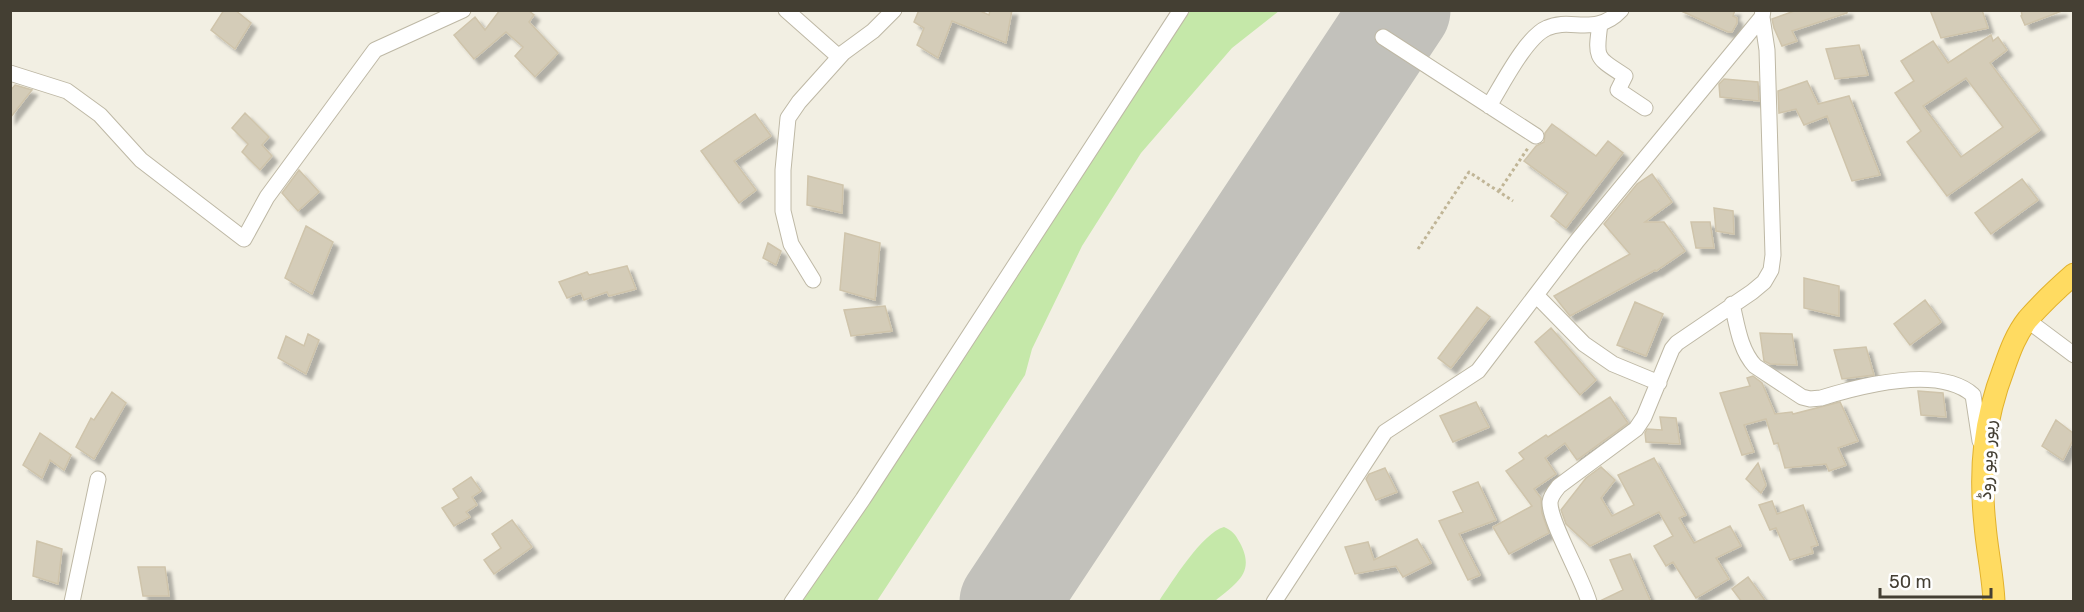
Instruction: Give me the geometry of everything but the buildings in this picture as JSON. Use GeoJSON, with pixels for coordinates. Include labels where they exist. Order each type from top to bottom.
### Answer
{"type":"FeatureCollection","features":[{"type":"Feature","properties":{"kind":"highway","name":"ریور ویو روڈ"},"geometry":{"type":"LineString","coordinates":[[1994,602],[1984,523],[1983,462],[1987,422],[1994,393],[2013,342],[2027,320],[2073,274]]}},
{"type":"Feature","properties":{"kind":"street"},"geometry":{"type":"LineString","coordinates":[[10,73],[67,91],[100,115],[141,160],[244,239],[267,197],[375,50],[463,10]]}},
{"type":"Feature","properties":{"kind":"street"},"geometry":{"type":"LineString","coordinates":[[786,10],[839,57]]}},
{"type":"Feature","properties":{"kind":"street"},"geometry":{"type":"LineString","coordinates":[[813,280],[791,244],[783,211],[783,170],[788,118],[799,102],[839,57],[873,31],[894,10]]}},
{"type":"Feature","properties":{"kind":"street"},"geometry":{"type":"LineString","coordinates":[[792,602],[863,499],[1181,10]]}},
{"type":"Feature","properties":{"kind":"street"},"geometry":{"type":"LineString","coordinates":[[1489,105],[1531,38],[1548,27],[1600,24],[1615,17],[1622,10]]}},
{"type":"Feature","properties":{"kind":"street"},"geometry":{"type":"LineString","coordinates":[[1275,602],[1385,432],[1478,371],[1577,241],[1762,14]]}},
{"type":"Feature","properties":{"kind":"street"},"geometry":{"type":"LineString","coordinates":[[1589,602],[1579,574],[1552,516],[1550,503],[1552,495],[1559,486],[1636,429],[1644,417],[1672,349],[1677,343],[1752,292],[1764,282],[1771,270],[1773,255],[1767,50],[1762,14]]}},
{"type":"Feature","properties":{"kind":"street"},"geometry":{"type":"LineString","coordinates":[[1600,24],[1598,55],[1625,76],[1618,90],[1645,108]]}},
{"type":"Feature","properties":{"kind":"street"},"geometry":{"type":"LineString","coordinates":[[1383,37],[1536,136]]}},
{"type":"Feature","properties":{"kind":"street"},"geometry":{"type":"LineString","coordinates":[[1536,295],[1584,344],[1613,364],[1659,383]]}},
{"type":"Feature","properties":{"kind":"street"},"geometry":{"type":"LineString","coordinates":[[1732,304],[1744,349],[1750,360],[1802,397],[1810,399],[1892,381],[1919,379],[1953,384],[1967,389],[1975,401],[1983,462]]}},
{"type":"Feature","properties":{"kind":"street"},"geometry":{"type":"LineString","coordinates":[[2027,320],[2073,355]]}},
{"type":"Feature","properties":{"kind":"street"},"geometry":{"type":"LineString","coordinates":[[72,602],[98,479]]}},
{"type":"Feature","properties":{"kind":"path"},"geometry":{"type":"LineString","coordinates":[[1499,191],[1536,136]]}},
{"type":"Feature","properties":{"kind":"path"},"geometry":{"type":"LineString","coordinates":[[1418,249],[1468,172],[1513,201]]}},
{"type":"Feature","properties":{"kind":"green space"},"geometry":{"type":"Polygon","coordinates":[[[1190,11],[1279,11],[1232,48],[1141,153],[1082,246],[1032,349],[1025,375],[877,601],[798,602],[1190,11]]]}},
{"type":"Feature","properties":{"kind":"green space"},"geometry":{"type":"Polygon","coordinates":[[[1224,527],[1235,535],[1246,562],[1245,570],[1236,583],[1215,601],[1159,601],[1197,548],[1215,531],[1224,527]]]}},
{"type":"Feature","properties":{"kind":"runway"},"geometry":{"type":"LineString","coordinates":[[1009,602],[1401,10]]}}]}
